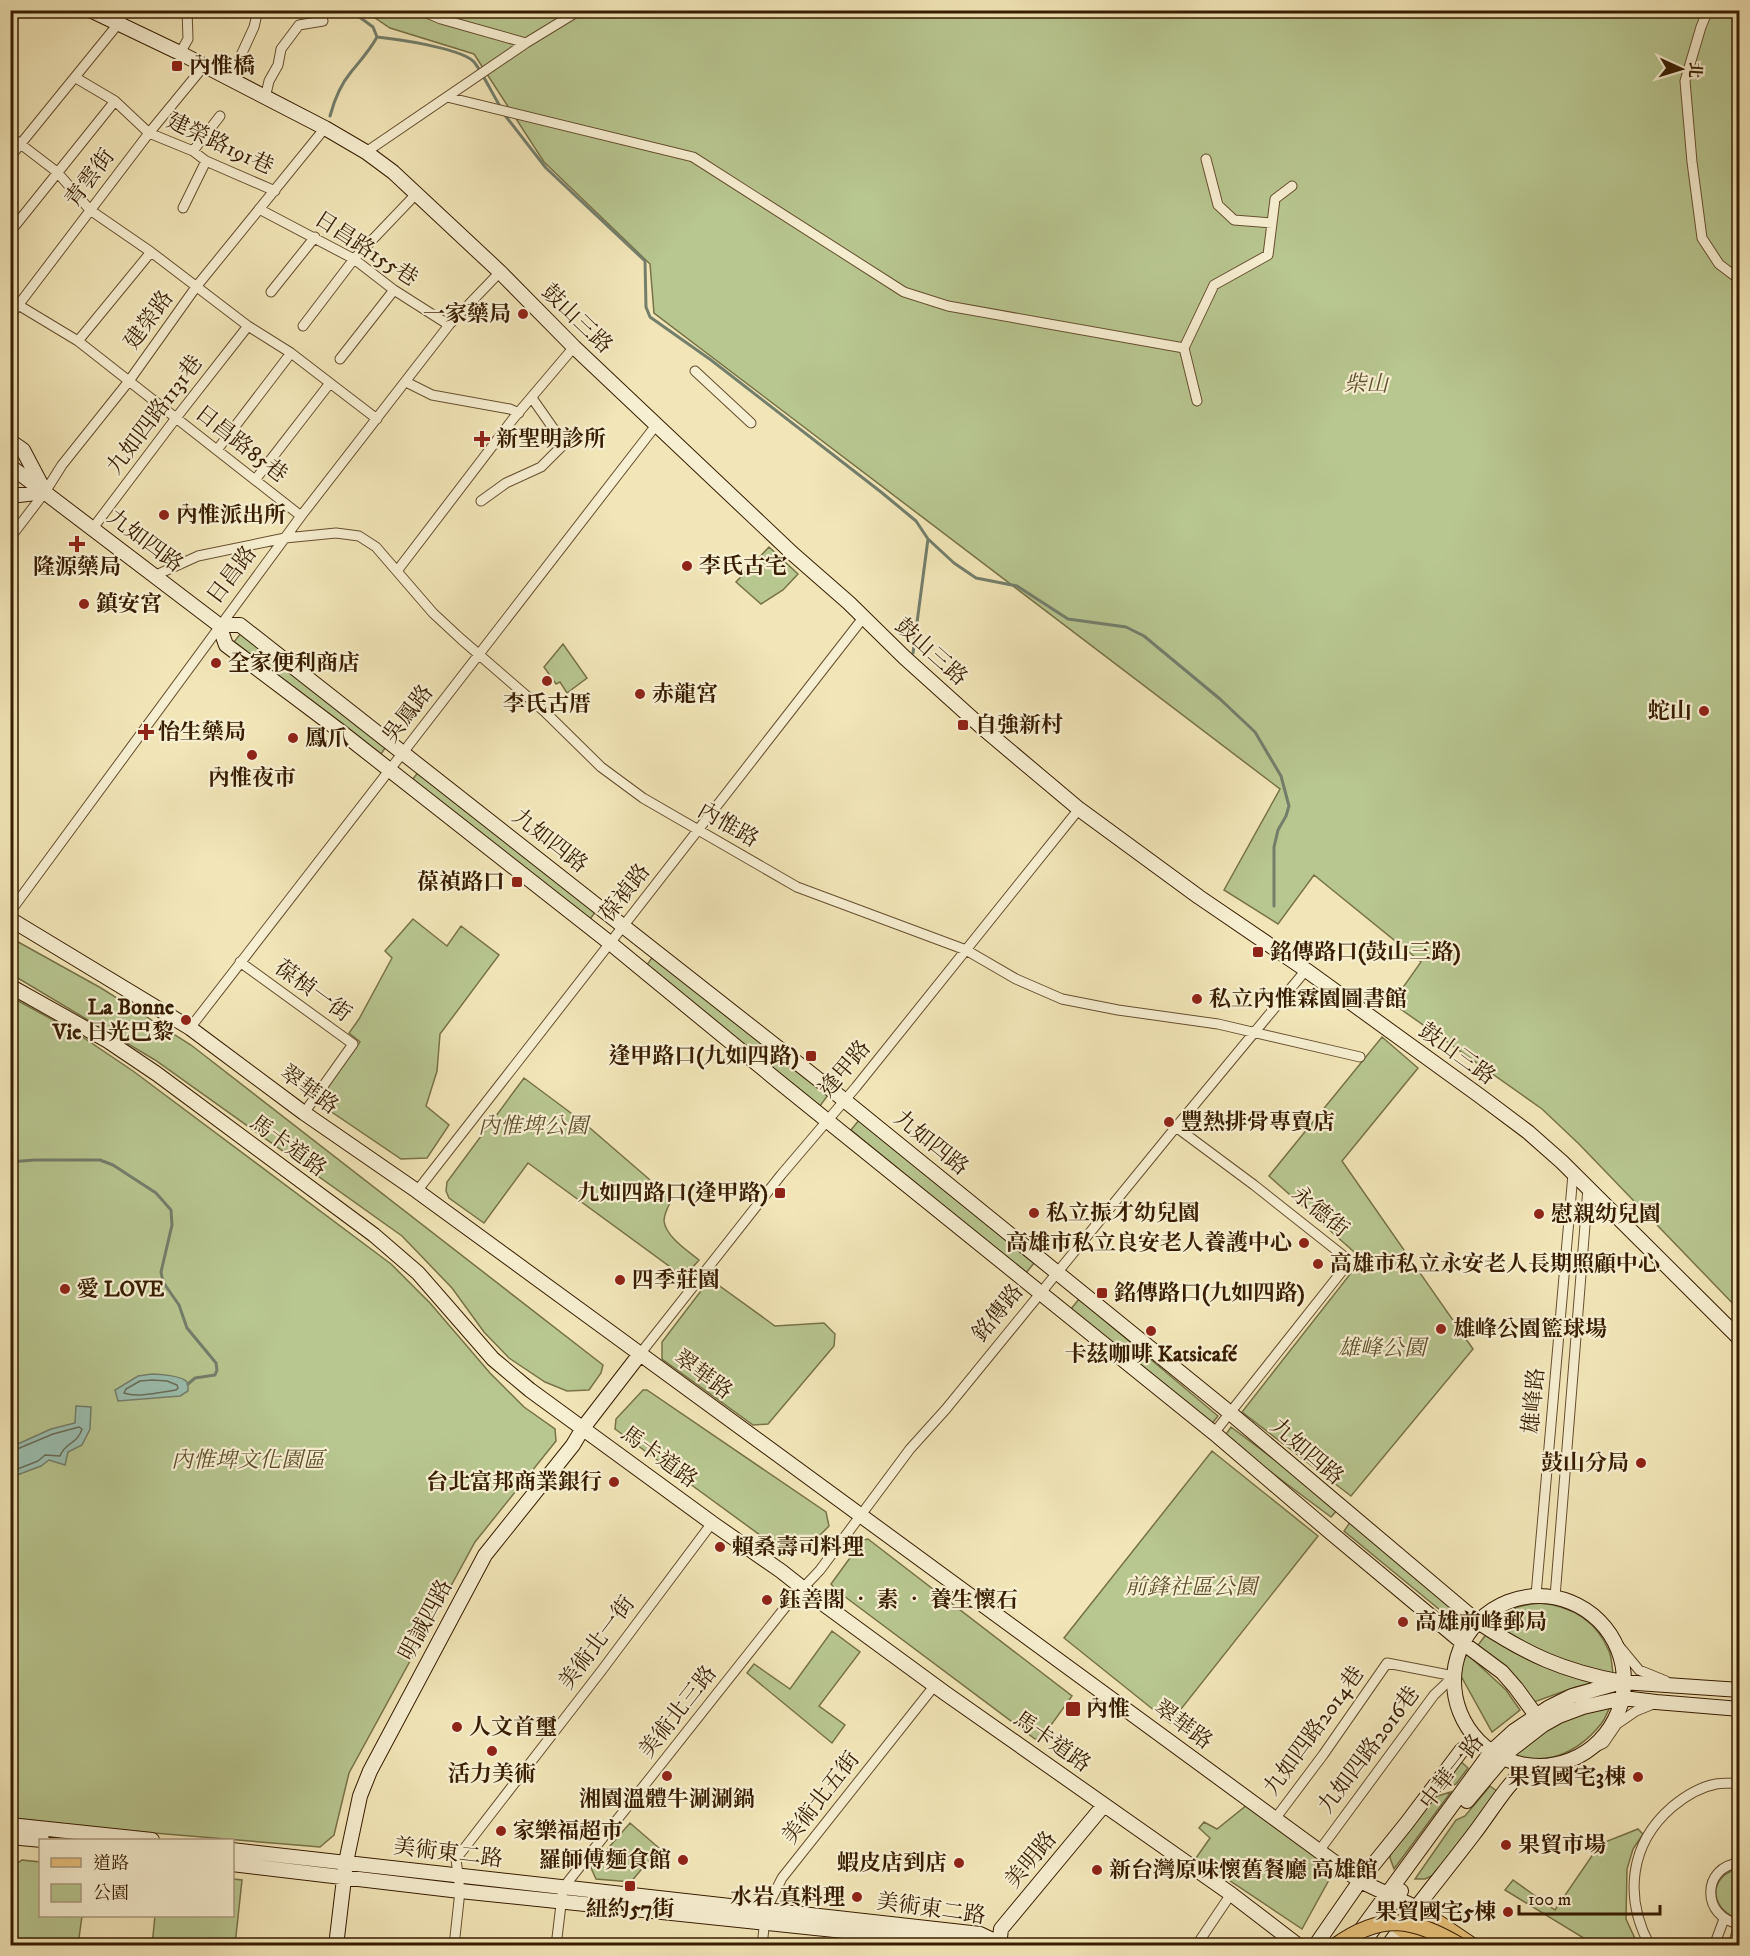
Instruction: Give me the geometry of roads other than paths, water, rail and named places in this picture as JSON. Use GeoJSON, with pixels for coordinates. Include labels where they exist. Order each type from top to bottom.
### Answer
{"type":"FeatureCollection","features":[{"type":"Feature","properties":{"kind":"main road"},"geometry":{"type":"LineString","coordinates":[[1415,1907],[1473,1946]]}},
{"type":"Feature","properties":{"kind":"main road"},"geometry":{"type":"LineString","coordinates":[[1335,1946],[1353,1933],[1372,1925],[1396,1922],[1424,1928],[1461,1946]]}},
{"type":"Feature","properties":{"kind":"main road"},"geometry":{"type":"LineString","coordinates":[[1400,1928],[1425,1946]]}},
{"type":"Feature","properties":{"kind":"street","name":"鼓山三路"},"geometry":{"type":"LineString","coordinates":[[90,10],[120,20],[325,128],[393,172],[500,272],[574,347],[903,657],[971,717],[1079,809],[1306,970],[1527,1132],[1588,1188],[1740,1340]]}},
{"type":"Feature","properties":{"kind":"street"},"geometry":{"type":"LineString","coordinates":[[180,53],[188,39],[187,10]]}},
{"type":"Feature","properties":{"kind":"street"},"geometry":{"type":"LineString","coordinates":[[230,79],[254,27],[258,10]]}},
{"type":"Feature","properties":{"kind":"street"},"geometry":{"type":"LineString","coordinates":[[420,10],[441,19],[526,43]]}},
{"type":"Feature","properties":{"kind":"street"},"geometry":{"type":"LineString","coordinates":[[366,153],[526,43],[580,10]]}},
{"type":"Feature","properties":{"kind":"street"},"geometry":{"type":"LineString","coordinates":[[1708,10],[1685,81],[1692,162],[1702,238],[1719,264],[1740,280]]}},
{"type":"Feature","properties":{"kind":"street"},"geometry":{"type":"LineString","coordinates":[[10,157],[76,78],[120,20]]}},
{"type":"Feature","properties":{"kind":"street"},"geometry":{"type":"LineString","coordinates":[[265,98],[269,81],[278,65],[281,49],[299,25],[323,21]]}},
{"type":"Feature","properties":{"kind":"street","name":"青雲街"},"geometry":{"type":"LineString","coordinates":[[10,316],[14,303],[204,66]]}},
{"type":"Feature","properties":{"kind":"street"},"geometry":{"type":"LineString","coordinates":[[76,78],[115,101],[149,133]]}},
{"type":"Feature","properties":{"kind":"street"},"geometry":{"type":"LineString","coordinates":[[447,97],[693,157],[904,292],[948,306],[1184,348]]}},
{"type":"Feature","properties":{"kind":"street"},"geometry":{"type":"LineString","coordinates":[[10,232],[115,101]]}},
{"type":"Feature","properties":{"kind":"street"},"geometry":{"type":"LineString","coordinates":[[193,151],[220,116]]}},
{"type":"Feature","properties":{"kind":"street","name":"建榮路"},"geometry":{"type":"LineString","coordinates":[[10,538],[45,492],[62,465],[129,381],[196,287],[325,128]]}},
{"type":"Feature","properties":{"kind":"street","name":"建榮路191巷"},"geometry":{"type":"LineString","coordinates":[[149,133],[193,151],[206,161],[275,191]]}},
{"type":"Feature","properties":{"kind":"street"},"geometry":{"type":"LineString","coordinates":[[10,136],[57,172],[90,210],[151,252],[248,326],[291,353],[377,419]]}},
{"type":"Feature","properties":{"kind":"street"},"geometry":{"type":"LineString","coordinates":[[1206,159],[1218,205],[1234,220],[1272,223]]}},
{"type":"Feature","properties":{"kind":"street"},"geometry":{"type":"LineString","coordinates":[[183,208],[206,161]]}},
{"type":"Feature","properties":{"kind":"street"},"geometry":{"type":"LineString","coordinates":[[1197,401],[1184,348],[1214,285],[1268,255],[1275,199],[1292,186]]}},
{"type":"Feature","properties":{"kind":"street"},"geometry":{"type":"LineString","coordinates":[[303,326],[354,259],[417,194]]}},
{"type":"Feature","properties":{"kind":"street","name":"日昌路155巷"},"geometry":{"type":"LineString","coordinates":[[259,209],[354,259],[394,291],[449,325]]}},
{"type":"Feature","properties":{"kind":"street"},"geometry":{"type":"LineString","coordinates":[[271,292],[315,237]]}},
{"type":"Feature","properties":{"kind":"street"},"geometry":{"type":"LineString","coordinates":[[78,341],[151,252]]}},
{"type":"Feature","properties":{"kind":"street","name":"日昌路"},"geometry":{"type":"LineString","coordinates":[[10,912],[301,516],[449,325],[500,272]]}},
{"type":"Feature","properties":{"kind":"street"},"geometry":{"type":"LineString","coordinates":[[340,359],[394,291]]}},
{"type":"Feature","properties":{"kind":"street","name":"日昌路85巷"},"geometry":{"type":"LineString","coordinates":[[14,303],[78,341],[301,516]]}},
{"type":"Feature","properties":{"kind":"street","name":"九如四路1131巷"},"geometry":{"type":"LineString","coordinates":[[93,528],[248,326]]}},
{"type":"Feature","properties":{"kind":"street"},"geometry":{"type":"LineString","coordinates":[[397,570],[519,413],[574,347]]}},
{"type":"Feature","properties":{"kind":"street"},"geometry":{"type":"LineString","coordinates":[[217,450],[291,353]]}},
{"type":"Feature","properties":{"kind":"street"},"geometry":{"type":"LineString","coordinates":[[695,371],[751,423]]}},
{"type":"Feature","properties":{"kind":"street"},"geometry":{"type":"LineString","coordinates":[[406,382],[432,395],[510,409],[519,413]]}},
{"type":"Feature","properties":{"kind":"street"},"geometry":{"type":"LineString","coordinates":[[255,480],[330,383]]}},
{"type":"Feature","properties":{"kind":"street"},"geometry":{"type":"LineString","coordinates":[[481,501],[506,483],[541,467],[568,440],[553,428],[532,398]]}},
{"type":"Feature","properties":{"kind":"street","name":"吳鳳路"},"geometry":{"type":"LineString","coordinates":[[190,1028],[657,424]]}},
{"type":"Feature","properties":{"kind":"street","name":"九如四路"},"geometry":{"type":"LineString","coordinates":[[10,441],[23,450],[45,492]]}},
{"type":"Feature","properties":{"kind":"street","name":"九如四路"},"geometry":{"type":"LineString","coordinates":[[13,469],[156,575],[219,625],[226,645],[389,769],[610,943],[1214,1433],[1463,1642],[1502,1672],[1540,1720]]}},
{"type":"Feature","properties":{"kind":"street"},"geometry":{"type":"LineString","coordinates":[[10,496],[45,492]]}},
{"type":"Feature","properties":{"kind":"street","name":"內惟路"},"geometry":{"type":"LineString","coordinates":[[156,575],[198,556],[285,537],[336,533],[359,536],[376,547],[433,613],[544,711],[601,767],[643,798],[797,886],[966,950],[1016,979],[1062,999],[1255,1032],[1360,1057]]}},
{"type":"Feature","properties":{"kind":"street","name":"葆禎路"},"geometry":{"type":"LineString","coordinates":[[417,1191],[863,618]]}},
{"type":"Feature","properties":{"kind":"street","name":"九如四路"},"geometry":{"type":"LineString","coordinates":[[219,625],[240,625],[845,1101],[1229,1413],[1478,1622],[1510,1644],[1544,1661],[1590,1676],[1623,1682]]}},
{"type":"Feature","properties":{"kind":"street","name":"逢甲路"},"geometry":{"type":"LineString","coordinates":[[640,1354],[826,1120],[845,1101],[1079,809]]}},
{"type":"Feature","properties":{"kind":"street","name":"翠華路"},"geometry":{"type":"LineString","coordinates":[[10,919],[190,1028],[304,1113],[417,1191],[1388,1902],[1415,1907]]}},
{"type":"Feature","properties":{"kind":"street","name":"葆楨一街"},"geometry":{"type":"LineString","coordinates":[[240,962],[353,1044],[304,1113]]}},
{"type":"Feature","properties":{"kind":"street","name":"銘傳路"},"geometry":{"type":"LineString","coordinates":[[861,1516],[916,1442],[1306,970]]}},
{"type":"Feature","properties":{"kind":"street","name":"馬卡道路"},"geometry":{"type":"LineString","coordinates":[[10,986],[108,1041],[157,1074],[374,1235],[418,1273],[494,1359],[530,1390],[935,1685],[1232,1894],[1299,1946]]}},
{"type":"Feature","properties":{"kind":"street","name":"永德街"},"geometry":{"type":"LineString","coordinates":[[1176,1127],[1350,1261],[1214,1433]]}},
{"type":"Feature","properties":{"kind":"street","name":"雄峰路"},"geometry":{"type":"LineString","coordinates":[[1536,1595],[1573,1174]]}},
{"type":"Feature","properties":{"kind":"street","name":"雄峰路"},"geometry":{"type":"LineString","coordinates":[[1555,1597],[1588,1188]]}},
{"type":"Feature","properties":{"kind":"street","name":"明誠四路"},"geometry":{"type":"LineString","coordinates":[[336,1946],[346,1862],[360,1796],[370,1771],[485,1554],[567,1452],[640,1354]]}},
{"type":"Feature","properties":{"kind":"street","name":"美術北三路"},"geometry":{"type":"LineString","coordinates":[[562,1895],[787,1605],[817,1574],[861,1516]]}},
{"type":"Feature","properties":{"kind":"street","name":"美術北一街"},"geometry":{"type":"LineString","coordinates":[[457,1876],[456,1859],[712,1523]]}},
{"type":"Feature","properties":{"kind":"street"},"geometry":{"type":"LineString","coordinates":[[1656,1702],[1636,1711],[1617,1724],[1604,1743],[1566,1763],[1544,1767],[1529,1766],[1491,1751],[1463,1720],[1454,1691],[1454,1676],[1463,1642],[1478,1622],[1495,1608],[1515,1599],[1536,1595],[1555,1597],[1583,1608],[1606,1628],[1639,1670],[1683,1686]]}},
{"type":"Feature","properties":{"kind":"street"},"geometry":{"type":"LineString","coordinates":[[1592,1749],[1606,1735],[1617,1717],[1623,1698],[1620,1654],[1615,1641]]}},
{"type":"Feature","properties":{"kind":"street","name":"九如四路2014巷"},"geometry":{"type":"LineString","coordinates":[[1275,1819],[1387,1663],[1454,1676]]}},
{"type":"Feature","properties":{"kind":"street","name":"九如四路2016巷"},"geometry":{"type":"LineString","coordinates":[[1319,1851],[1434,1695],[1454,1676]]}},
{"type":"Feature","properties":{"kind":"street","name":"中華一路"},"geometry":{"type":"LineString","coordinates":[[1540,1720],[1572,1696],[1623,1682],[1740,1690]]}},
{"type":"Feature","properties":{"kind":"street","name":"美術北五街"},"geometry":{"type":"LineString","coordinates":[[762,1946],[765,1917],[782,1878],[935,1685]]}},
{"type":"Feature","properties":{"kind":"street","name":"中華一路"},"geometry":{"type":"LineString","coordinates":[[1349,1946],[1388,1902],[1477,1787],[1491,1751],[1514,1731],[1540,1720],[1623,1698],[1740,1708]]}},
{"type":"Feature","properties":{"kind":"street","name":"中華一路"},"geometry":{"type":"LineString","coordinates":[[1315,1946],[1360,1881],[1461,1751],[1468,1745],[1491,1751]]}},
{"type":"Feature","properties":{"kind":"street"},"geometry":{"type":"LineString","coordinates":[[1388,1946],[1415,1907],[1480,1827],[1511,1782],[1529,1766]]}},
{"type":"Feature","properties":{"kind":"street"},"geometry":{"type":"LineString","coordinates":[[1650,1946],[1636,1913],[1633,1880],[1641,1847],[1659,1819],[1684,1797],[1715,1784],[1740,1783]]}},
{"type":"Feature","properties":{"kind":"street","name":"美明路"},"geometry":{"type":"LineString","coordinates":[[999,1944],[1001,1929],[1104,1805]]}},
{"type":"Feature","properties":{"kind":"street"},"geometry":{"type":"LineString","coordinates":[[10,1825],[143,1839]]}},
{"type":"Feature","properties":{"kind":"street"},"geometry":{"type":"LineString","coordinates":[[10,1837],[39,1840]]}},
{"type":"Feature","properties":{"kind":"street","name":"美術東二路"},"geometry":{"type":"LineString","coordinates":[[234,1850],[457,1876],[562,1895]]}},
{"type":"Feature","properties":{"kind":"street"},"geometry":{"type":"LineString","coordinates":[[1733,1946],[1739,1924],[1724,1919],[1716,1912],[1710,1893],[1717,1874],[1724,1868],[1740,1863]]}},
{"type":"Feature","properties":{"kind":"street","name":"美術東二路"},"geometry":{"type":"LineString","coordinates":[[234,1864],[460,1891],[562,1895],[765,1917],[980,1934],[999,1944]]}},
{"type":"Feature","properties":{"kind":"street"},"geometry":{"type":"LineString","coordinates":[[454,1946],[460,1891],[457,1876]]}},
{"type":"Feature","properties":{"kind":"street"},"geometry":{"type":"LineString","coordinates":[[1196,1946],[1232,1894]]}},
{"type":"Feature","properties":{"kind":"street"},"geometry":{"type":"LineString","coordinates":[[556,1946],[562,1895]]}},
{"type":"Feature","properties":{"kind":"street","name":"翠華路"},"geometry":{"type":"LineString","coordinates":[[1388,1902],[1400,1928]]}},
{"type":"Feature","properties":{"kind":"street","name":"中華一路"},"geometry":{"type":"LineString","coordinates":[[1361,1946],[1388,1902]]}},
{"type":"Feature","properties":{"kind":"street"},"geometry":{"type":"LineString","coordinates":[[1714,1946],[1724,1919]]}},
{"type":"Feature","properties":{"kind":"water"},"geometry":{"type":"Polygon","coordinates":[[[152,1374],[183,1379],[188,1383],[188,1391],[180,1396],[118,1401],[115,1390],[138,1376],[152,1374]]]}},
{"type":"Feature","properties":{"kind":"water"},"geometry":{"type":"Polygon","coordinates":[[[76,1406],[91,1407],[90,1429],[82,1445],[68,1452],[65,1465],[49,1460],[41,1466],[17,1475],[11,1516],[11,1447],[51,1429],[75,1423],[76,1406]]]}},
{"type":"Feature","properties":{"kind":"waterway"},"geometry":{"type":"LineString","coordinates":[[350,10],[373,27],[377,37],[442,48],[466,56],[479,69],[500,106]]}},
{"type":"Feature","properties":{"kind":"waterway"},"geometry":{"type":"LineString","coordinates":[[330,116],[344,82],[377,37]]}},
{"type":"Feature","properties":{"kind":"waterway"},"geometry":{"type":"LineString","coordinates":[[504,114],[546,168],[645,261],[646,307],[650,317],[711,360],[881,492],[916,521],[928,539],[954,563],[976,578],[1017,586],[1068,619],[1126,627],[1144,636],[1220,699],[1255,732],[1281,776],[1289,806],[1278,830],[1274,847],[1274,906]]}},
{"type":"Feature","properties":{"kind":"waterway"},"geometry":{"type":"LineString","coordinates":[[913,653],[928,539]]}},
{"type":"Feature","properties":{"kind":"waterway"},"geometry":{"type":"LineString","coordinates":[[10,1162],[100,1160],[113,1165],[156,1193],[171,1210],[172,1225],[161,1272],[163,1282],[179,1305],[187,1328],[216,1363],[217,1370],[215,1375],[195,1378],[188,1384]]}},
{"type":"Feature","properties":{"kind":"place","name":"內惟橋"},"geometry":{"type":"Point","coordinates":[177,66]}},
{"type":"Feature","properties":{"kind":"place","name":"一家藥局"},"geometry":{"type":"Point","coordinates":[523,314]}},
{"type":"Feature","properties":{"kind":"place","name":"新聖明診所"},"geometry":{"type":"Point","coordinates":[482,439]}},
{"type":"Feature","properties":{"kind":"place","name":"內惟派出所"},"geometry":{"type":"Point","coordinates":[164,515]}},
{"type":"Feature","properties":{"kind":"place","name":"隆源藥局"},"geometry":{"type":"Point","coordinates":[77,544]}},
{"type":"Feature","properties":{"kind":"place","name":"李氏古宅"},"geometry":{"type":"Point","coordinates":[687,566]}},
{"type":"Feature","properties":{"kind":"place","name":"鎮安宮"},"geometry":{"type":"Point","coordinates":[84,604]}},
{"type":"Feature","properties":{"kind":"place","name":"全家便利商店"},"geometry":{"type":"Point","coordinates":[216,663]}},
{"type":"Feature","properties":{"kind":"place","name":"李氏古厝"},"geometry":{"type":"Point","coordinates":[547,681]}},
{"type":"Feature","properties":{"kind":"place","name":"赤龍宮"},"geometry":{"type":"Point","coordinates":[640,694]}},
{"type":"Feature","properties":{"kind":"place","name":"蛇山"},"geometry":{"type":"Point","coordinates":[1704,711]}},
{"type":"Feature","properties":{"kind":"place","name":"自強新村"},"geometry":{"type":"Point","coordinates":[963,725]}},
{"type":"Feature","properties":{"kind":"place","name":"怡生藥局"},"geometry":{"type":"Point","coordinates":[146,732]}},
{"type":"Feature","properties":{"kind":"place","name":"鳳爪"},"geometry":{"type":"Point","coordinates":[293,738]}},
{"type":"Feature","properties":{"kind":"place","name":"內惟夜市"},"geometry":{"type":"Point","coordinates":[252,755]}},
{"type":"Feature","properties":{"kind":"place","name":"葆禎路口"},"geometry":{"type":"Point","coordinates":[517,882]}},
{"type":"Feature","properties":{"kind":"place","name":"銘傳路口(鼓山三路)"},"geometry":{"type":"Point","coordinates":[1258,952]}},
{"type":"Feature","properties":{"kind":"place","name":"私立內惟霖園圖書館"},"geometry":{"type":"Point","coordinates":[1197,999]}},
{"type":"Feature","properties":{"kind":"place","name":"La Bonne Vie 日光巴黎"},"geometry":{"type":"Point","coordinates":[186,1020]}},
{"type":"Feature","properties":{"kind":"place","name":"逢甲路口(九如四路)"},"geometry":{"type":"Point","coordinates":[811,1056]}},
{"type":"Feature","properties":{"kind":"place","name":"豐熱排骨專賣店"},"geometry":{"type":"Point","coordinates":[1169,1122]}},
{"type":"Feature","properties":{"kind":"place","name":"九如四路口(逢甲路)"},"geometry":{"type":"Point","coordinates":[780,1193]}},
{"type":"Feature","properties":{"kind":"place","name":"私立振才幼兒園"},"geometry":{"type":"Point","coordinates":[1034,1213]}},
{"type":"Feature","properties":{"kind":"place","name":"慰親幼兒園"},"geometry":{"type":"Point","coordinates":[1539,1214]}},
{"type":"Feature","properties":{"kind":"place","name":"高雄市私立良安老人養護中心"},"geometry":{"type":"Point","coordinates":[1304,1243]}},
{"type":"Feature","properties":{"kind":"place","name":"高雄市私立永安老人長期照顧中心"},"geometry":{"type":"Point","coordinates":[1318,1264]}},
{"type":"Feature","properties":{"kind":"place","name":"四季莊園"},"geometry":{"type":"Point","coordinates":[620,1280]}},
{"type":"Feature","properties":{"kind":"place","name":"愛 LOVE"},"geometry":{"type":"Point","coordinates":[65,1289]}},
{"type":"Feature","properties":{"kind":"place","name":"銘傳路口(九如四路)"},"geometry":{"type":"Point","coordinates":[1102,1293]}},
{"type":"Feature","properties":{"kind":"place","name":"雄峰公園籃球場"},"geometry":{"type":"Point","coordinates":[1441,1329]}},
{"type":"Feature","properties":{"kind":"place","name":"卡茲咖啡 Katsicafé"},"geometry":{"type":"Point","coordinates":[1151,1331]}},
{"type":"Feature","properties":{"kind":"place","name":"鼓山分局"},"geometry":{"type":"Point","coordinates":[1641,1463]}},
{"type":"Feature","properties":{"kind":"place","name":"台北富邦商業銀行"},"geometry":{"type":"Point","coordinates":[614,1482]}},
{"type":"Feature","properties":{"kind":"place","name":"賴桑壽司料理"},"geometry":{"type":"Point","coordinates":[720,1547]}},
{"type":"Feature","properties":{"kind":"place","name":"鈺善閣 ‧ 素 ‧ 養生懷石"},"geometry":{"type":"Point","coordinates":[767,1600]}},
{"type":"Feature","properties":{"kind":"place","name":"高雄前峰郵局"},"geometry":{"type":"Point","coordinates":[1403,1622]}},
{"type":"Feature","properties":{"kind":"place","name":"內惟"},"geometry":{"type":"Point","coordinates":[1073,1709]}},
{"type":"Feature","properties":{"kind":"place","name":"人文首璽"},"geometry":{"type":"Point","coordinates":[457,1727]}},
{"type":"Feature","properties":{"kind":"place","name":"活力美術"},"geometry":{"type":"Point","coordinates":[492,1751]}},
{"type":"Feature","properties":{"kind":"place","name":"湘園溫體牛涮涮鍋"},"geometry":{"type":"Point","coordinates":[667,1776]}},
{"type":"Feature","properties":{"kind":"place","name":"果貿國宅3棟"},"geometry":{"type":"Point","coordinates":[1638,1777]}},
{"type":"Feature","properties":{"kind":"place","name":"家樂福超市"},"geometry":{"type":"Point","coordinates":[501,1831]}},
{"type":"Feature","properties":{"kind":"place","name":"果貿市場"},"geometry":{"type":"Point","coordinates":[1506,1845]}},
{"type":"Feature","properties":{"kind":"place","name":"羅師傅麵食館"},"geometry":{"type":"Point","coordinates":[683,1860]}},
{"type":"Feature","properties":{"kind":"place","name":"蝦皮店到店"},"geometry":{"type":"Point","coordinates":[959,1863]}},
{"type":"Feature","properties":{"kind":"place","name":"新台灣原味懷舊餐廳 高雄館"},"geometry":{"type":"Point","coordinates":[1097,1870]}},
{"type":"Feature","properties":{"kind":"place","name":"紐約57街"},"geometry":{"type":"Point","coordinates":[630,1886]}},
{"type":"Feature","properties":{"kind":"place","name":"水岩 真料理"},"geometry":{"type":"Point","coordinates":[857,1897]}},
{"type":"Feature","properties":{"kind":"place","name":"果貿國宅5棟"},"geometry":{"type":"Point","coordinates":[1508,1912]}},
{"type":"Feature","properties":{"kind":"park label","name":"柴山"},"geometry":{"type":"Point","coordinates":[1366,384]}},
{"type":"Feature","properties":{"kind":"park label","name":"內惟埤公園"},"geometry":{"type":"Point","coordinates":[533,1126]}},
{"type":"Feature","properties":{"kind":"park label","name":"雄峰公園"},"geometry":{"type":"Point","coordinates":[1382,1348]}},
{"type":"Feature","properties":{"kind":"park label","name":"內惟埤文化園區"},"geometry":{"type":"Point","coordinates":[248,1460]}},
{"type":"Feature","properties":{"kind":"park label","name":"前鋒社區公園"},"geometry":{"type":"Point","coordinates":[1191,1587]}}]}
